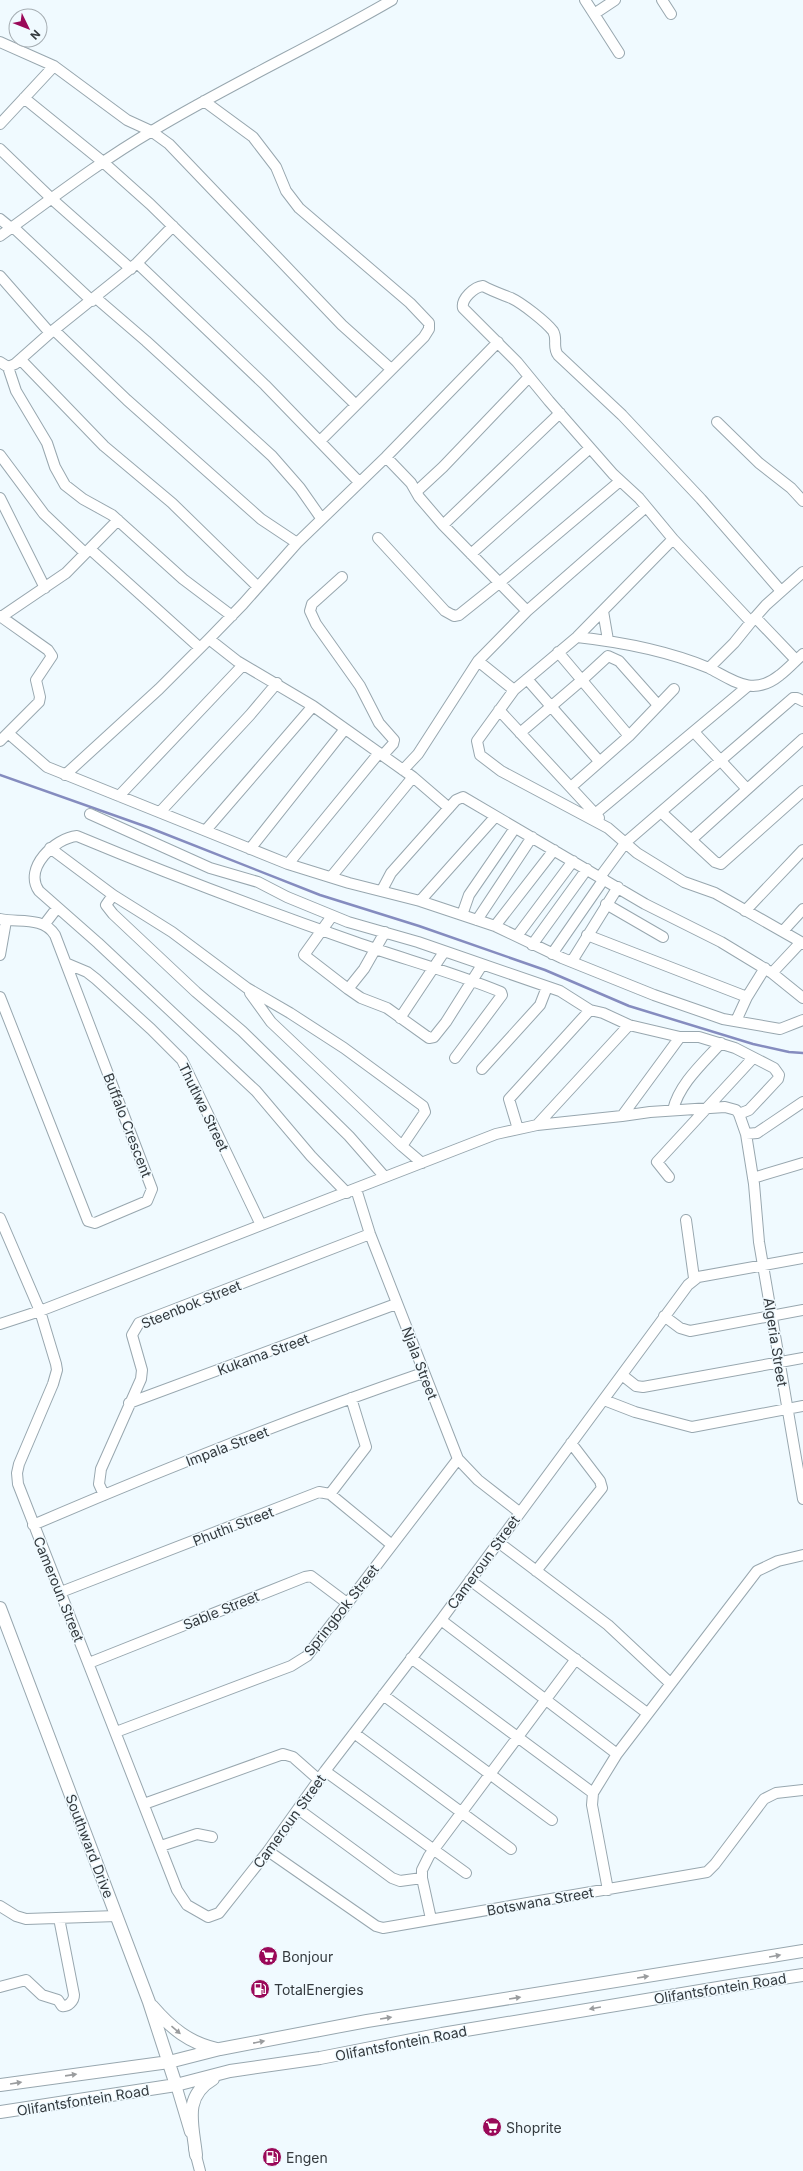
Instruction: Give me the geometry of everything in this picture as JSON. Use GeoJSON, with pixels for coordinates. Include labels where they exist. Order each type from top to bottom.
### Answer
{"type":"FeatureCollection","features":[{"type":"Feature","properties":{"kind":"main road","name":"Southward Drive"},"geometry":{"type":"LineString","coordinates":[[0,1608],[149,2002],[176,2085]]}},
{"type":"Feature","properties":{"kind":"main road","name":"Olifantsfontein Road"},"geometry":{"type":"LineString","coordinates":[[0,2086],[169,2062],[220,2049],[367,2021],[803,1951]]}},
{"type":"Feature","properties":{"kind":"main road","name":"Olifantsfontein Road"},"geometry":{"type":"LineString","coordinates":[[0,2112],[176,2085],[230,2071],[320,2058],[457,2032],[803,1975]]}},
{"type":"Feature","properties":{"kind":"main road"},"geometry":{"type":"LineString","coordinates":[[149,2002],[167,2022],[187,2039],[201,2045],[220,2049]]}},
{"type":"Feature","properties":{"kind":"main road"},"geometry":{"type":"LineString","coordinates":[[196,2155],[192,2107],[193,2098],[201,2086],[230,2071]]}},
{"type":"Feature","properties":{"kind":"street"},"geometry":{"type":"LineString","coordinates":[[0,236],[53,200],[103,162],[151,131],[238,82],[392,0]]}},
{"type":"Feature","properties":{"kind":"street"},"geometry":{"type":"LineString","coordinates":[[585,0],[619,53]]}},
{"type":"Feature","properties":{"kind":"street"},"geometry":{"type":"LineString","coordinates":[[594,14],[615,0]]}},
{"type":"Feature","properties":{"kind":"street"},"geometry":{"type":"LineString","coordinates":[[662,0],[670,14]]}},
{"type":"Feature","properties":{"kind":"street"},"geometry":{"type":"LineString","coordinates":[[0,42],[54,66],[127,120],[151,131],[170,144],[342,325],[391,368]]}},
{"type":"Feature","properties":{"kind":"street"},"geometry":{"type":"LineString","coordinates":[[0,124],[54,66]]}},
{"type":"Feature","properties":{"kind":"street"},"geometry":{"type":"LineString","coordinates":[[24,98],[103,162],[173,226],[355,404]]}},
{"type":"Feature","properties":{"kind":"street"},"geometry":{"type":"LineString","coordinates":[[204,101],[253,137],[276,167],[290,198],[314,223],[427,319],[430,326],[428,332],[320,441]]}},
{"type":"Feature","properties":{"kind":"street"},"geometry":{"type":"LineString","coordinates":[[0,148],[53,200],[134,266],[265,385],[359,482]]}},
{"type":"Feature","properties":{"kind":"street"},"geometry":{"type":"LineString","coordinates":[[0,219],[12,227],[94,299],[146,341],[272,456],[300,488],[321,518]]}},
{"type":"Feature","properties":{"kind":"street"},"geometry":{"type":"LineString","coordinates":[[173,226],[134,266],[52,331],[21,360],[4,365],[16,391],[48,443],[60,478],[72,491],[118,520],[183,579],[232,616]]}},
{"type":"Feature","properties":{"kind":"street"},"geometry":{"type":"LineString","coordinates":[[0,276],[52,331],[127,400],[271,527],[297,543]]}},
{"type":"Feature","properties":{"kind":"street"},"geometry":{"type":"LineString","coordinates":[[577,637],[608,640],[667,652],[709,668],[748,686],[759,686],[772,681],[799,657],[753,619],[673,539],[646,507],[590,448],[530,377],[462,306],[470,293],[480,286],[516,301],[550,328],[555,335],[554,349],[558,355],[622,415],[700,499],[781,591]]}},
{"type":"Feature","properties":{"kind":"street"},"geometry":{"type":"LineString","coordinates":[[65,775],[98,747],[232,616],[321,518],[386,457],[498,342]]}},
{"type":"Feature","properties":{"kind":"street"},"geometry":{"type":"LineString","coordinates":[[21,360],[104,446],[172,503],[258,587]]}},
{"type":"Feature","properties":{"kind":"street"},"geometry":{"type":"LineString","coordinates":[[416,492],[460,450],[530,377]]}},
{"type":"Feature","properties":{"kind":"street"},"geometry":{"type":"LineString","coordinates":[[443,525],[560,413]]}},
{"type":"Feature","properties":{"kind":"street"},"geometry":{"type":"LineString","coordinates":[[717,422],[759,463],[791,488],[803,501]]}},
{"type":"Feature","properties":{"kind":"street"},"geometry":{"type":"LineString","coordinates":[[471,554],[590,448]]}},
{"type":"Feature","properties":{"kind":"street"},"geometry":{"type":"LineString","coordinates":[[0,455],[44,514],[200,648]]}},
{"type":"Feature","properties":{"kind":"street"},"geometry":{"type":"LineString","coordinates":[[386,457],[411,483],[416,492],[443,525],[527,611]]}},
{"type":"Feature","properties":{"kind":"street"},"geometry":{"type":"LineString","coordinates":[[378,538],[450,614],[454,616],[462,613],[500,583],[620,481]]}},
{"type":"Feature","properties":{"kind":"street"},"geometry":{"type":"LineString","coordinates":[[0,498],[46,588]]}},
{"type":"Feature","properties":{"kind":"street"},"geometry":{"type":"LineString","coordinates":[[404,770],[418,754],[478,661],[527,611],[646,507]]}},
{"type":"Feature","properties":{"kind":"street"},"geometry":{"type":"LineString","coordinates":[[0,741],[38,702],[40,697],[36,680],[52,656],[48,650],[2,620],[66,573],[118,520]]}},
{"type":"Feature","properties":{"kind":"street"},"geometry":{"type":"LineString","coordinates":[[608,828],[508,775],[484,759],[478,750],[477,741],[514,690],[577,637],[673,539]]}},
{"type":"Feature","properties":{"kind":"street"},"geometry":{"type":"LineString","coordinates":[[709,668],[734,643],[753,619],[781,591],[803,572]]}},
{"type":"Feature","properties":{"kind":"street"},"geometry":{"type":"LineString","coordinates":[[288,864],[381,754],[393,744],[394,740],[379,723],[360,686],[316,624],[310,611],[312,604],[342,577]]}},
{"type":"Feature","properties":{"kind":"street"},"geometry":{"type":"LineString","coordinates":[[603,611],[608,640]]}},
{"type":"Feature","properties":{"kind":"street"},"geometry":{"type":"LineString","coordinates":[[209,639],[243,665],[313,706],[404,770],[449,808]]}},
{"type":"Feature","properties":{"kind":"street"},"geometry":{"type":"LineString","coordinates":[[558,652],[629,736]]}},
{"type":"Feature","properties":{"kind":"street"},"geometry":{"type":"LineString","coordinates":[[520,733],[582,680],[606,657],[612,656],[658,706]]}},
{"type":"Feature","properties":{"kind":"street"},"geometry":{"type":"LineString","coordinates":[[478,661],[514,690]]}},
{"type":"Feature","properties":{"kind":"street"},"geometry":{"type":"LineString","coordinates":[[119,796],[243,665]]}},
{"type":"Feature","properties":{"kind":"street"},"geometry":{"type":"LineString","coordinates":[[527,678],[599,761]]}},
{"type":"Feature","properties":{"kind":"street"},"geometry":{"type":"LineString","coordinates":[[160,812],[250,715],[276,683]]}},
{"type":"Feature","properties":{"kind":"street"},"geometry":{"type":"LineString","coordinates":[[595,814],[748,686]]}},
{"type":"Feature","properties":{"kind":"street"},"geometry":{"type":"LineString","coordinates":[[571,787],[629,736],[674,689]]}},
{"type":"Feature","properties":{"kind":"street"},"geometry":{"type":"LineString","coordinates":[[552,954],[626,842],[793,698],[803,701]]}},
{"type":"Feature","properties":{"kind":"street"},"geometry":{"type":"LineString","coordinates":[[206,830],[313,706]]}},
{"type":"Feature","properties":{"kind":"street"},"geometry":{"type":"LineString","coordinates":[[499,710],[608,828],[637,853],[684,882],[715,893],[802,943],[769,970],[747,997],[736,1021]]}},
{"type":"Feature","properties":{"kind":"street"},"geometry":{"type":"LineString","coordinates":[[250,850],[345,729]]}},
{"type":"Feature","properties":{"kind":"street"},"geometry":{"type":"LineString","coordinates":[[694,732],[747,789]]}},
{"type":"Feature","properties":{"kind":"street"},"geometry":{"type":"LineString","coordinates":[[8,733],[41,762],[65,775],[288,864],[349,884],[382,890],[420,901],[495,926],[552,954],[654,995],[736,1021],[782,1029],[803,1020]]}},
{"type":"Feature","properties":{"kind":"street"},"geometry":{"type":"LineString","coordinates":[[692,839],[803,739]]}},
{"type":"Feature","properties":{"kind":"street"},"geometry":{"type":"LineString","coordinates":[[331,877],[413,778]]}},
{"type":"Feature","properties":{"kind":"street"},"geometry":{"type":"LineString","coordinates":[[661,812],[692,839],[715,862],[721,864],[803,791]]}},
{"type":"Feature","properties":{"kind":"street"},"geometry":{"type":"LineString","coordinates":[[382,890],[391,873],[456,800],[463,797],[602,878],[721,942],[769,970],[803,998]]}},
{"type":"Feature","properties":{"kind":"street"},"geometry":{"type":"LineString","coordinates":[[0,1324],[40,1311],[352,1191],[384,1176],[496,1134],[537,1125],[673,1110],[730,1108],[739,1114],[749,1110],[779,1077],[778,1072],[774,1068],[735,1048],[699,1037],[680,1037],[629,1025],[603,1013],[590,1010],[560,991],[385,932],[332,916],[287,897],[258,882],[210,868],[90,814]]}},
{"type":"Feature","properties":{"kind":"street"},"geometry":{"type":"LineString","coordinates":[[420,901],[495,816]]}},
{"type":"Feature","properties":{"kind":"street"},"geometry":{"type":"LineString","coordinates":[[462,915],[468,895],[515,828]]}},
{"type":"Feature","properties":{"kind":"street"},"geometry":{"type":"LineString","coordinates":[[352,1191],[311,1156],[256,1091],[98,943],[39,891],[34,883],[36,872],[43,857],[50,848],[70,837],[77,836],[203,887],[376,949],[472,980],[501,992],[502,995],[455,1058]]}},
{"type":"Feature","properties":{"kind":"street"},"geometry":{"type":"LineString","coordinates":[[477,920],[532,837]]}},
{"type":"Feature","properties":{"kind":"street"},"geometry":{"type":"LineString","coordinates":[[50,848],[113,895],[172,932],[247,988],[320,1031],[424,1108],[426,1112],[402,1146]]}},
{"type":"Feature","properties":{"kind":"street"},"geometry":{"type":"LineString","coordinates":[[495,926],[554,850]]}},
{"type":"Feature","properties":{"kind":"street"},"geometry":{"type":"LineString","coordinates":[[745,911],[803,850]]}},
{"type":"Feature","properties":{"kind":"street"},"geometry":{"type":"LineString","coordinates":[[517,936],[573,861]]}},
{"type":"Feature","properties":{"kind":"street"},"geometry":{"type":"LineString","coordinates":[[532,945],[587,869]]}},
{"type":"Feature","properties":{"kind":"street"},"geometry":{"type":"LineString","coordinates":[[572,961],[606,904],[618,887]]}},
{"type":"Feature","properties":{"kind":"street"},"geometry":{"type":"LineString","coordinates":[[113,895],[106,905],[113,914],[196,992],[242,1031],[349,1136],[384,1176]]}},
{"type":"Feature","properties":{"kind":"street"},"geometry":{"type":"LineString","coordinates":[[606,904],[662,937]]}},
{"type":"Feature","properties":{"kind":"street"},"geometry":{"type":"LineString","coordinates":[[0,955],[3,920],[29,921],[44,925],[57,908]]}},
{"type":"Feature","properties":{"kind":"street"},"geometry":{"type":"LineString","coordinates":[[783,931],[803,909]]}},
{"type":"Feature","properties":{"kind":"street"},"geometry":{"type":"LineString","coordinates":[[332,916],[304,955],[348,989],[369,1001],[382,1006],[429,1038],[434,1037],[446,1022],[482,964]]}},
{"type":"Feature","properties":{"kind":"street","name":"Buffalo Crescent"},"geometry":{"type":"LineString","coordinates":[[0,997],[85,1217],[90,1222],[96,1223],[134,1208],[147,1201],[152,1189],[68,964],[55,935],[44,925]]}},
{"type":"Feature","properties":{"kind":"street"},"geometry":{"type":"LineString","coordinates":[[348,989],[376,949],[385,932]]}},
{"type":"Feature","properties":{"kind":"street"},"geometry":{"type":"LineString","coordinates":[[587,935],[747,997]]}},
{"type":"Feature","properties":{"kind":"street"},"geometry":{"type":"LineString","coordinates":[[400,1018],[444,952]]}},
{"type":"Feature","properties":{"kind":"street","name":"Thutlwa Street"},"geometry":{"type":"LineString","coordinates":[[68,964],[87,972],[96,979],[161,1038],[182,1060],[261,1225]]}},
{"type":"Feature","properties":{"kind":"street"},"geometry":{"type":"LineString","coordinates":[[482,1070],[540,1006],[547,987]]}},
{"type":"Feature","properties":{"kind":"street"},"geometry":{"type":"LineString","coordinates":[[247,988],[271,1022],[402,1146],[422,1162]]}},
{"type":"Feature","properties":{"kind":"street"},"geometry":{"type":"LineString","coordinates":[[518,1129],[509,1099],[590,1010]]}},
{"type":"Feature","properties":{"kind":"street"},"geometry":{"type":"LineString","coordinates":[[537,1125],[629,1025]]}},
{"type":"Feature","properties":{"kind":"street"},"geometry":{"type":"LineString","coordinates":[[622,1116],[680,1037]]}},
{"type":"Feature","properties":{"kind":"street"},"geometry":{"type":"LineString","coordinates":[[673,1110],[675,1100],[683,1087],[721,1043]]}},
{"type":"Feature","properties":{"kind":"street"},"geometry":{"type":"LineString","coordinates":[[669,1177],[657,1162],[753,1058]]}},
{"type":"Feature","properties":{"kind":"street"},"geometry":{"type":"LineString","coordinates":[[746,1134],[757,1133],[803,1102]]}},
{"type":"Feature","properties":{"kind":"street","name":"Algeria Street"},"geometry":{"type":"LineString","coordinates":[[739,1114],[746,1134],[754,1181],[759,1242],[787,1409],[799,1455],[803,1499]]}},
{"type":"Feature","properties":{"kind":"street"},"geometry":{"type":"LineString","coordinates":[[754,1181],[803,1163]]}},
{"type":"Feature","properties":{"kind":"street","name":"Njala Street"},"geometry":{"type":"LineString","coordinates":[[352,1191],[458,1459],[478,1480],[519,1512]]}},
{"type":"Feature","properties":{"kind":"street","name":"Cameroun Street"},"geometry":{"type":"LineString","coordinates":[[0,1218],[40,1311],[57,1370],[53,1384],[17,1473],[18,1484],[182,1899],[195,1910],[208,1917],[219,1913],[268,1851],[325,1771],[441,1620],[519,1512],[604,1400],[664,1316],[694,1278]]}},
{"type":"Feature","properties":{"kind":"street"},"geometry":{"type":"LineString","coordinates":[[686,1220],[694,1278],[803,1258]]}},
{"type":"Feature","properties":{"kind":"street","name":"Steenbok Street"},"geometry":{"type":"LineString","coordinates":[[104,1495],[99,1484],[101,1469],[141,1379],[142,1370],[132,1335],[139,1323],[370,1234]]}},
{"type":"Feature","properties":{"kind":"street","name":"Kukama Street"},"geometry":{"type":"LineString","coordinates":[[129,1404],[396,1304]]}},
{"type":"Feature","properties":{"kind":"street"},"geometry":{"type":"LineString","coordinates":[[664,1316],[680,1328],[690,1331],[772,1314],[803,1310]]}},
{"type":"Feature","properties":{"kind":"street"},"geometry":{"type":"LineString","coordinates":[[622,1375],[636,1386],[643,1387],[803,1358]]}},
{"type":"Feature","properties":{"kind":"street","name":"Impala Street"},"geometry":{"type":"LineString","coordinates":[[33,1525],[104,1495],[351,1398],[423,1372]]}},
{"type":"Feature","properties":{"kind":"street"},"geometry":{"type":"LineString","coordinates":[[351,1398],[366,1447],[330,1494],[392,1545]]}},
{"type":"Feature","properties":{"kind":"street"},"geometry":{"type":"LineString","coordinates":[[604,1400],[635,1412],[692,1427],[803,1406]]}},
{"type":"Feature","properties":{"kind":"street"},"geometry":{"type":"LineString","coordinates":[[536,1571],[602,1488],[600,1481],[572,1442]]}},
{"type":"Feature","properties":{"kind":"street","name":"Springbok Street"},"geometry":{"type":"LineString","coordinates":[[116,1732],[291,1666],[307,1656],[458,1459]]}},
{"type":"Feature","properties":{"kind":"street","name":"Phuthi Street"},"geometry":{"type":"LineString","coordinates":[[60,1592],[319,1492],[330,1494]]}},
{"type":"Feature","properties":{"kind":"street"},"geometry":{"type":"LineString","coordinates":[[498,1542],[608,1625],[670,1683]]}},
{"type":"Feature","properties":{"kind":"street"},"geometry":{"type":"LineString","coordinates":[[608,1890],[592,1805],[593,1793],[617,1754],[647,1713],[757,1571],[778,1561],[803,1555]]}},
{"type":"Feature","properties":{"kind":"street","name":"Sable Street"},"geometry":{"type":"LineString","coordinates":[[89,1662],[305,1577],[312,1576],[347,1603]]}},
{"type":"Feature","properties":{"kind":"street"},"geometry":{"type":"LineString","coordinates":[[470,1580],[647,1713]]}},
{"type":"Feature","properties":{"kind":"street"},"geometry":{"type":"LineString","coordinates":[[441,1620],[617,1754]]}},
{"type":"Feature","properties":{"kind":"street"},"geometry":{"type":"LineString","coordinates":[[411,1658],[593,1793]]}},
{"type":"Feature","properties":{"kind":"street"},"geometry":{"type":"LineString","coordinates":[[431,1919],[422,1878],[425,1863],[576,1659]]}},
{"type":"Feature","properties":{"kind":"street"},"geometry":{"type":"LineString","coordinates":[[383,1695],[552,1820]]}},
{"type":"Feature","properties":{"kind":"street"},"geometry":{"type":"LineString","coordinates":[[354,1733],[511,1849]]}},
{"type":"Feature","properties":{"kind":"street"},"geometry":{"type":"LineString","coordinates":[[144,1804],[283,1754],[293,1757],[319,1780]]}},
{"type":"Feature","properties":{"kind":"street"},"geometry":{"type":"LineString","coordinates":[[325,1771],[466,1873]]}},
{"type":"Feature","properties":{"kind":"street","name":"Botswana Street"},"geometry":{"type":"LineString","coordinates":[[268,1851],[378,1927],[608,1890],[709,1871],[764,1799],[776,1793],[802,1789]]}},
{"type":"Feature","properties":{"kind":"street"},"geometry":{"type":"LineString","coordinates":[[298,1809],[392,1878],[400,1881],[422,1878]]}},
{"type":"Feature","properties":{"kind":"street"},"geometry":{"type":"LineString","coordinates":[[161,1846],[197,1834],[212,1837]]}},
{"type":"Feature","properties":{"kind":"street"},"geometry":{"type":"LineString","coordinates":[[0,1906],[21,1918],[117,1916]]}},
{"type":"Feature","properties":{"kind":"street"},"geometry":{"type":"LineString","coordinates":[[0,1987],[26,1980],[42,1995],[58,2000],[62,2006],[69,2004],[74,2000],[59,1918]]}},
{"type":"Feature","properties":{"kind":"street"},"geometry":{"type":"LineString","coordinates":[[176,2085],[200,2171]]}},
{"type":"Feature","properties":{"kind":"waterway"},"geometry":{"type":"LineString","coordinates":[[0,775],[150,828],[320,895],[419,926],[545,970],[629,1006],[753,1044],[789,1052],[803,1053]]}},
{"type":"Feature","properties":{"kind":"place","name":"Bonjour"},"geometry":{"type":"Point","coordinates":[268,1956]}},
{"type":"Feature","properties":{"kind":"place","name":"TotalEnergies"},"geometry":{"type":"Point","coordinates":[260,1989]}},
{"type":"Feature","properties":{"kind":"place","name":"Shoprite"},"geometry":{"type":"Point","coordinates":[492,2127]}},
{"type":"Feature","properties":{"kind":"place","name":"Engen"},"geometry":{"type":"Point","coordinates":[272,2157]}}]}
